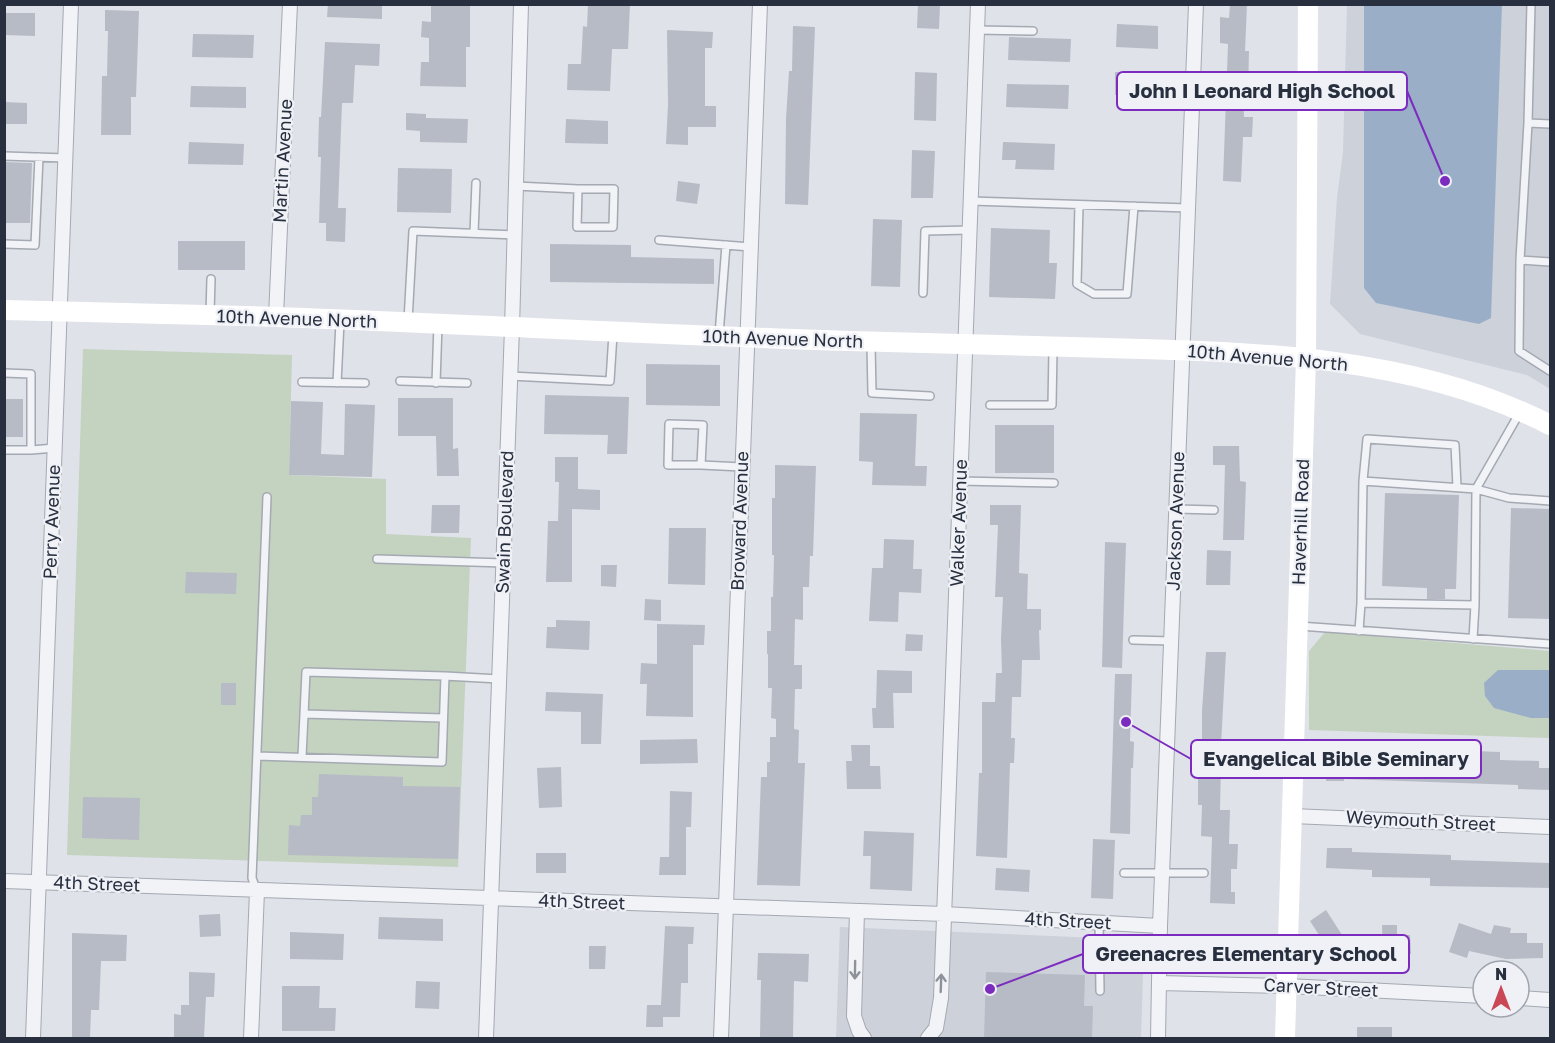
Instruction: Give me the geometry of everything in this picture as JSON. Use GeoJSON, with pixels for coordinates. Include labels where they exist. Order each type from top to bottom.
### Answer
{"type":"FeatureCollection","features":[{"type":"Feature","properties":{"kind":"street","name":"Perry Avenue"},"geometry":{"type":"LineString","coordinates":[[33,1038],[71,4]]}},
{"type":"Feature","properties":{"kind":"street","name":"Martin Avenue"},"geometry":{"type":"LineString","coordinates":[[276,317],[290,4]]}},
{"type":"Feature","properties":{"kind":"street","name":"Swain Boulevard"},"geometry":{"type":"LineString","coordinates":[[486,1038],[512,328],[521,4]]}},
{"type":"Feature","properties":{"kind":"street","name":"Broward Avenue"},"geometry":{"type":"LineString","coordinates":[[721,1038],[760,4]]}},
{"type":"Feature","properties":{"kind":"street","name":"Walker Avenue"},"geometry":{"type":"LineString","coordinates":[[928,1038],[936,1028],[941,998],[978,4]]}},
{"type":"Feature","properties":{"kind":"street","name":"Jackson Avenue"},"geometry":{"type":"LineString","coordinates":[[1158,1038],[1160,926],[1196,4]]}},
{"type":"Feature","properties":{"kind":"street","name":"Haverhill Road"},"geometry":{"type":"LineString","coordinates":[[1285,1038],[1306,358],[1308,4]]}},
{"type":"Feature","properties":{"kind":"street","name":"10th Avenue North"},"geometry":{"type":"LineString","coordinates":[[4,310],[276,317],[747,338],[1183,350],[1306,358],[1409,374],[1480,394],[1551,424]]}},
{"type":"Feature","properties":{"kind":"street","name":"Weymouth Street"},"geometry":{"type":"LineString","coordinates":[[1292,816],[1551,827]]}},
{"type":"Feature","properties":{"kind":"street","name":"4th Street"},"geometry":{"type":"LineString","coordinates":[[4,881],[944,914],[1160,926]]}},
{"type":"Feature","properties":{"kind":"street"},"geometry":{"type":"LineString","coordinates":[[251,1038],[256,891]]}},
{"type":"Feature","properties":{"kind":"street"},"geometry":{"type":"LineString","coordinates":[[857,911],[854,1016],[864,1038]]}},
{"type":"Feature","properties":{"kind":"street","name":"Carver Street"},"geometry":{"type":"LineString","coordinates":[[1160,983],[1287,986],[1471,995]]}},
{"type":"Feature","properties":{"kind":"street"},"geometry":{"type":"LineString","coordinates":[[1531,999],[1551,1000]]}},
{"type":"Feature","properties":{"kind":"lane"},"geometry":{"type":"LineString","coordinates":[[1531,4],[1528,123],[1520,260],[1519,351],[1551,371]]}},
{"type":"Feature","properties":{"kind":"lane"},"geometry":{"type":"LineString","coordinates":[[977,30],[1033,31]]}},
{"type":"Feature","properties":{"kind":"lane"},"geometry":{"type":"LineString","coordinates":[[1528,123],[1551,124]]}},
{"type":"Feature","properties":{"kind":"lane"},"geometry":{"type":"LineString","coordinates":[[4,156],[66,158]]}},
{"type":"Feature","properties":{"kind":"lane"},"geometry":{"type":"LineString","coordinates":[[4,244],[35,245],[39,157]]}},
{"type":"Feature","properties":{"kind":"lane"},"geometry":{"type":"LineString","coordinates":[[474,233],[476,183]]}},
{"type":"Feature","properties":{"kind":"lane"},"geometry":{"type":"LineString","coordinates":[[516,186],[614,189],[613,227],[577,227],[578,189]]}},
{"type":"Feature","properties":{"kind":"lane"},"geometry":{"type":"LineString","coordinates":[[971,201],[1188,208]]}},
{"type":"Feature","properties":{"kind":"lane"},"geometry":{"type":"LineString","coordinates":[[1079,205],[1077,284],[1094,294],[1127,294],[1134,206]]}},
{"type":"Feature","properties":{"kind":"lane"},"geometry":{"type":"LineString","coordinates":[[923,292],[925,231],[969,230]]}},
{"type":"Feature","properties":{"kind":"lane"},"geometry":{"type":"LineString","coordinates":[[407,323],[413,231],[515,235]]}},
{"type":"Feature","properties":{"kind":"lane"},"geometry":{"type":"LineString","coordinates":[[659,240],[751,247]]}},
{"type":"Feature","properties":{"kind":"lane"},"geometry":{"type":"LineString","coordinates":[[719,337],[726,245]]}},
{"type":"Feature","properties":{"kind":"lane"},"geometry":{"type":"LineString","coordinates":[[1520,260],[1551,262]]}},
{"type":"Feature","properties":{"kind":"lane"},"geometry":{"type":"LineString","coordinates":[[210,315],[211,279]]}},
{"type":"Feature","properties":{"kind":"lane"},"geometry":{"type":"LineString","coordinates":[[337,383],[340,320]]}},
{"type":"Feature","properties":{"kind":"lane"},"geometry":{"type":"LineString","coordinates":[[436,383],[438,324]]}},
{"type":"Feature","properties":{"kind":"lane"},"geometry":{"type":"LineString","coordinates":[[510,376],[610,381],[614,332]]}},
{"type":"Feature","properties":{"kind":"lane"},"geometry":{"type":"LineString","coordinates":[[871,342],[872,393],[930,396]]}},
{"type":"Feature","properties":{"kind":"lane"},"geometry":{"type":"LineString","coordinates":[[990,405],[1052,405],[1053,347]]}},
{"type":"Feature","properties":{"kind":"lane"},"geometry":{"type":"LineString","coordinates":[[4,373],[31,374],[31,450]]}},
{"type":"Feature","properties":{"kind":"lane"},"geometry":{"type":"LineString","coordinates":[[400,381],[467,383]]}},
{"type":"Feature","properties":{"kind":"lane"},"geometry":{"type":"LineString","coordinates":[[302,382],[365,383]]}},
{"type":"Feature","properties":{"kind":"lane"},"geometry":{"type":"LineString","coordinates":[[1473,639],[1476,489],[1521,411]]}},
{"type":"Feature","properties":{"kind":"lane"},"geometry":{"type":"LineString","coordinates":[[701,465],[703,425],[669,424],[668,465],[742,467]]}},
{"type":"Feature","properties":{"kind":"lane"},"geometry":{"type":"LineString","coordinates":[[1359,631],[1363,481],[1367,439],[1455,445],[1457,487]]}},
{"type":"Feature","properties":{"kind":"lane"},"geometry":{"type":"LineString","coordinates":[[4,450],[55,448]]}},
{"type":"Feature","properties":{"kind":"lane"},"geometry":{"type":"LineString","coordinates":[[960,481],[1054,483]]}},
{"type":"Feature","properties":{"kind":"lane"},"geometry":{"type":"LineString","coordinates":[[1363,481],[1476,489],[1509,498],[1551,501]]}},
{"type":"Feature","properties":{"kind":"lane"},"geometry":{"type":"LineString","coordinates":[[256,891],[252,878],[267,497]]}},
{"type":"Feature","properties":{"kind":"lane"},"geometry":{"type":"LineString","coordinates":[[1177,509],[1214,510]]}},
{"type":"Feature","properties":{"kind":"lane"},"geometry":{"type":"LineString","coordinates":[[377,558],[504,563]]}},
{"type":"Feature","properties":{"kind":"lane"},"geometry":{"type":"LineString","coordinates":[[1361,603],[1475,605]]}},
{"type":"Feature","properties":{"kind":"lane"},"geometry":{"type":"LineString","coordinates":[[1298,626],[1551,644]]}},
{"type":"Feature","properties":{"kind":"lane"},"geometry":{"type":"LineString","coordinates":[[1133,640],[1172,641]]}},
{"type":"Feature","properties":{"kind":"lane"},"geometry":{"type":"LineString","coordinates":[[302,758],[306,672],[500,679]]}},
{"type":"Feature","properties":{"kind":"lane"},"geometry":{"type":"LineString","coordinates":[[257,756],[442,762],[445,676]]}},
{"type":"Feature","properties":{"kind":"lane"},"geometry":{"type":"LineString","coordinates":[[304,714],[443,718]]}},
{"type":"Feature","properties":{"kind":"lane"},"geometry":{"type":"LineString","coordinates":[[1124,873],[1204,873]]}},
{"type":"Feature","properties":{"kind":"lane"},"geometry":{"type":"LineString","coordinates":[[1099,922],[1100,992]]}},
{"type":"Feature","properties":{"kind":"shaded area"},"geometry":{"type":"Polygon","coordinates":[[[1347,5],[1550,5],[1550,389],[1527,375],[1360,334],[1330,304],[1337,198],[1343,152],[1347,5]]]}},
{"type":"Feature","properties":{"kind":"shaded area"},"geometry":{"type":"Polygon","coordinates":[[[840,927],[1144,940],[1141,1038],[836,1038],[840,927]]]}},
{"type":"Feature","properties":{"kind":"green space"},"geometry":{"type":"Polygon","coordinates":[[[83,349],[292,355],[289,475],[386,479],[386,534],[471,538],[458,867],[67,855],[83,349]]]}},
{"type":"Feature","properties":{"kind":"green space"},"geometry":{"type":"Polygon","coordinates":[[[1325,632],[1550,651],[1550,738],[1309,730],[1309,651],[1325,632]]]}},
{"type":"Feature","properties":{"kind":"water"},"geometry":{"type":"Polygon","coordinates":[[[1364,5],[1502,5],[1491,318],[1479,324],[1376,303],[1364,288],[1364,5]]]}},
{"type":"Feature","properties":{"kind":"water"},"geometry":{"type":"Polygon","coordinates":[[[1498,670],[1550,670],[1550,718],[1531,718],[1494,708],[1485,696],[1484,683],[1498,670]]]}},
{"type":"Feature","properties":{"kind":"building"},"geometry":{"type":"Polygon","coordinates":[[[328,4],[382,4],[382,19],[327,17],[328,4]]]}},
{"type":"Feature","properties":{"kind":"building"},"geometry":{"type":"Polygon","coordinates":[[[431,4],[470,4],[470,47],[466,47],[466,87],[420,86],[421,62],[429,62],[429,38],[421,37],[422,21],[431,22],[431,4]]]}},
{"type":"Feature","properties":{"kind":"building"},"geometry":{"type":"Polygon","coordinates":[[[588,4],[630,4],[628,49],[612,49],[610,91],[567,90],[568,64],[581,64],[583,26],[587,27],[588,4]]]}},
{"type":"Feature","properties":{"kind":"building"},"geometry":{"type":"Polygon","coordinates":[[[918,4],[940,4],[939,29],[917,28],[918,4]]]}},
{"type":"Feature","properties":{"kind":"building"},"geometry":{"type":"Polygon","coordinates":[[[1230,4],[1247,4],[1245,51],[1249,51],[1248,93],[1243,93],[1244,117],[1253,117],[1252,137],[1243,137],[1241,182],[1223,181],[1228,44],[1220,43],[1220,17],[1229,18],[1230,4]]]}},
{"type":"Feature","properties":{"kind":"building"},"geometry":{"type":"Polygon","coordinates":[[[105,10],[139,11],[136,97],[131,97],[131,135],[101,135],[102,76],[107,76],[108,31],[105,31],[105,10]]]}},
{"type":"Feature","properties":{"kind":"building"},"geometry":{"type":"Polygon","coordinates":[[[4,13],[35,13],[35,36],[4,35],[4,13]]]}},
{"type":"Feature","properties":{"kind":"building"},"geometry":{"type":"Polygon","coordinates":[[[1117,24],[1158,26],[1158,49],[1116,47],[1117,24]]]}},
{"type":"Feature","properties":{"kind":"building"},"geometry":{"type":"Polygon","coordinates":[[[793,26],[815,27],[808,205],[785,204],[786,119],[789,71],[792,71],[793,26]]]}},
{"type":"Feature","properties":{"kind":"building"},"geometry":{"type":"Polygon","coordinates":[[[667,30],[713,32],[712,48],[705,48],[705,106],[716,106],[716,127],[688,127],[688,145],[666,144],[667,30]]]}},
{"type":"Feature","properties":{"kind":"building"},"geometry":{"type":"Polygon","coordinates":[[[193,34],[254,35],[253,58],[192,57],[193,34]]]}},
{"type":"Feature","properties":{"kind":"building"},"geometry":{"type":"Polygon","coordinates":[[[1009,37],[1071,39],[1070,62],[1008,60],[1009,37]]]}},
{"type":"Feature","properties":{"kind":"building"},"geometry":{"type":"Polygon","coordinates":[[[325,42],[380,44],[379,66],[355,65],[353,103],[342,103],[338,208],[346,208],[345,242],[326,241],[326,223],[319,223],[321,157],[318,157],[319,117],[321,117],[325,42]]]}},
{"type":"Feature","properties":{"kind":"building"},"geometry":{"type":"Polygon","coordinates":[[[915,72],[937,73],[936,121],[914,120],[915,72]]]}},
{"type":"Feature","properties":{"kind":"building"},"geometry":{"type":"Polygon","coordinates":[[[1115,72],[1156,72],[1156,95],[1115,95],[1115,72]]]}},
{"type":"Feature","properties":{"kind":"building"},"geometry":{"type":"Polygon","coordinates":[[[1007,84],[1069,85],[1068,109],[1006,107],[1007,84]]]}},
{"type":"Feature","properties":{"kind":"building"},"geometry":{"type":"Polygon","coordinates":[[[191,86],[246,87],[246,108],[190,107],[191,86]]]}},
{"type":"Feature","properties":{"kind":"building"},"geometry":{"type":"Polygon","coordinates":[[[4,102],[27,103],[27,124],[4,124],[4,102]]]}},
{"type":"Feature","properties":{"kind":"building"},"geometry":{"type":"Polygon","coordinates":[[[406,113],[426,114],[426,118],[468,119],[467,143],[420,142],[420,131],[406,130],[406,113]]]}},
{"type":"Feature","properties":{"kind":"building"},"geometry":{"type":"Polygon","coordinates":[[[566,119],[608,121],[608,144],[565,143],[566,119]]]}},
{"type":"Feature","properties":{"kind":"building"},"geometry":{"type":"Polygon","coordinates":[[[189,142],[244,144],[243,165],[188,164],[189,142]]]}},
{"type":"Feature","properties":{"kind":"building"},"geometry":{"type":"Polygon","coordinates":[[[1003,142],[1055,144],[1054,170],[1015,169],[1016,160],[1002,160],[1003,142]]]}},
{"type":"Feature","properties":{"kind":"building"},"geometry":{"type":"Polygon","coordinates":[[[912,150],[935,151],[933,198],[911,198],[912,150]]]}},
{"type":"Feature","properties":{"kind":"building"},"geometry":{"type":"Polygon","coordinates":[[[4,162],[32,163],[30,223],[4,223],[4,162]]]}},
{"type":"Feature","properties":{"kind":"building"},"geometry":{"type":"Polygon","coordinates":[[[398,168],[452,169],[451,213],[397,212],[398,168]]]}},
{"type":"Feature","properties":{"kind":"building"},"geometry":{"type":"Polygon","coordinates":[[[678,181],[700,184],[697,204],[676,201],[678,181]]]}},
{"type":"Feature","properties":{"kind":"building"},"geometry":{"type":"Polygon","coordinates":[[[873,219],[902,220],[900,287],[871,286],[873,219]]]}},
{"type":"Feature","properties":{"kind":"building"},"geometry":{"type":"Polygon","coordinates":[[[991,228],[1050,230],[1049,263],[1057,263],[1055,299],[989,297],[991,228]]]}},
{"type":"Feature","properties":{"kind":"building"},"geometry":{"type":"Polygon","coordinates":[[[178,241],[245,241],[245,270],[178,270],[178,241]]]}},
{"type":"Feature","properties":{"kind":"building"},"geometry":{"type":"Polygon","coordinates":[[[550,244],[631,245],[631,257],[714,259],[714,284],[550,282],[550,244]]]}},
{"type":"Feature","properties":{"kind":"building"},"geometry":{"type":"Polygon","coordinates":[[[646,364],[720,365],[720,406],[646,405],[646,364]]]}},
{"type":"Feature","properties":{"kind":"building"},"geometry":{"type":"Polygon","coordinates":[[[545,395],[629,397],[627,454],[607,454],[608,435],[544,434],[545,395]]]}},
{"type":"Feature","properties":{"kind":"building"},"geometry":{"type":"Polygon","coordinates":[[[398,398],[453,398],[453,449],[458,448],[459,476],[437,476],[436,436],[398,436],[398,398]]]}},
{"type":"Feature","properties":{"kind":"building"},"geometry":{"type":"Polygon","coordinates":[[[4,399],[23,399],[23,437],[4,437],[4,399]]]}},
{"type":"Feature","properties":{"kind":"building"},"geometry":{"type":"Polygon","coordinates":[[[291,401],[323,402],[321,454],[344,455],[345,404],[375,405],[372,477],[289,475],[291,401]]]}},
{"type":"Feature","properties":{"kind":"building"},"geometry":{"type":"Polygon","coordinates":[[[860,413],[917,414],[915,466],[927,466],[926,486],[872,485],[873,462],[859,461],[860,413]]]}},
{"type":"Feature","properties":{"kind":"building"},"geometry":{"type":"Polygon","coordinates":[[[995,425],[1054,425],[1054,473],[995,473],[995,425]]]}},
{"type":"Feature","properties":{"kind":"building"},"geometry":{"type":"Polygon","coordinates":[[[1213,446],[1239,446],[1240,481],[1246,482],[1244,540],[1223,540],[1225,465],[1213,465],[1213,446]]]}},
{"type":"Feature","properties":{"kind":"building"},"geometry":{"type":"Polygon","coordinates":[[[555,457],[578,457],[578,489],[600,490],[600,510],[572,509],[572,582],[546,582],[548,521],[558,521],[559,482],[555,482],[555,457]]]}},
{"type":"Feature","properties":{"kind":"building"},"geometry":{"type":"Polygon","coordinates":[[[775,465],[816,466],[813,556],[810,556],[809,587],[803,587],[803,620],[795,619],[794,665],[802,665],[802,689],[795,689],[794,729],[799,730],[798,763],[805,763],[800,886],[757,885],[761,777],[767,777],[767,762],[770,762],[770,737],[776,737],[776,719],[771,718],[772,688],[768,688],[767,654],[767,631],[771,631],[771,597],[773,597],[772,498],[775,498],[775,465]]]}},
{"type":"Feature","properties":{"kind":"building"},"geometry":{"type":"Polygon","coordinates":[[[1385,493],[1459,495],[1456,589],[1445,589],[1445,599],[1427,599],[1427,588],[1382,586],[1385,493]]]}},
{"type":"Feature","properties":{"kind":"building"},"geometry":{"type":"Polygon","coordinates":[[[432,505],[460,505],[459,533],[431,533],[432,505]]]}},
{"type":"Feature","properties":{"kind":"building"},"geometry":{"type":"Polygon","coordinates":[[[990,505],[1021,505],[1019,573],[1028,574],[1027,609],[1041,609],[1040,660],[1022,660],[1021,697],[1012,697],[1011,738],[1015,738],[1014,763],[1010,763],[1007,858],[976,856],[979,773],[982,773],[982,702],[995,702],[996,673],[1002,673],[1003,597],[995,597],[998,525],[990,525],[990,505]]]}},
{"type":"Feature","properties":{"kind":"building"},"geometry":{"type":"Polygon","coordinates":[[[1511,508],[1551,509],[1551,619],[1508,618],[1511,508]]]}},
{"type":"Feature","properties":{"kind":"building"},"geometry":{"type":"Polygon","coordinates":[[[669,528],[706,528],[705,585],[668,584],[669,528]]]}},
{"type":"Feature","properties":{"kind":"building"},"geometry":{"type":"Polygon","coordinates":[[[884,539],[914,540],[913,569],[922,569],[921,593],[899,592],[898,622],[869,621],[872,568],[883,568],[884,539]]]}},
{"type":"Feature","properties":{"kind":"building"},"geometry":{"type":"Polygon","coordinates":[[[1105,542],[1126,543],[1122,668],[1102,667],[1105,542]]]}},
{"type":"Feature","properties":{"kind":"building"},"geometry":{"type":"Polygon","coordinates":[[[1207,550],[1231,551],[1230,585],[1206,585],[1207,550]]]}},
{"type":"Feature","properties":{"kind":"building"},"geometry":{"type":"Polygon","coordinates":[[[601,565],[617,565],[616,587],[601,586],[601,565]]]}},
{"type":"Feature","properties":{"kind":"building"},"geometry":{"type":"Polygon","coordinates":[[[186,572],[237,573],[236,594],[185,593],[186,572]]]}},
{"type":"Feature","properties":{"kind":"building"},"geometry":{"type":"Polygon","coordinates":[[[645,599],[661,600],[661,621],[644,620],[645,599]]]}},
{"type":"Feature","properties":{"kind":"building"},"geometry":{"type":"Polygon","coordinates":[[[556,620],[590,621],[589,650],[546,648],[547,627],[556,627],[556,620]]]}},
{"type":"Feature","properties":{"kind":"building"},"geometry":{"type":"Polygon","coordinates":[[[657,624],[705,625],[704,645],[693,645],[693,717],[646,716],[647,684],[640,684],[641,663],[657,664],[657,624]]]}},
{"type":"Feature","properties":{"kind":"building"},"geometry":{"type":"Polygon","coordinates":[[[906,634],[923,635],[922,651],[905,651],[906,634]]]}},
{"type":"Feature","properties":{"kind":"building"},"geometry":{"type":"Polygon","coordinates":[[[1206,652],[1226,652],[1221,745],[1227,745],[1227,763],[1221,763],[1220,810],[1230,810],[1229,844],[1238,844],[1237,869],[1231,869],[1231,892],[1235,892],[1235,904],[1210,903],[1212,837],[1201,836],[1202,805],[1198,805],[1198,776],[1202,776],[1202,711],[1206,652]]]}},
{"type":"Feature","properties":{"kind":"building"},"geometry":{"type":"Polygon","coordinates":[[[877,670],[912,671],[912,693],[893,693],[894,728],[873,728],[872,708],[876,708],[877,670]]]}},
{"type":"Feature","properties":{"kind":"building"},"geometry":{"type":"Polygon","coordinates":[[[1115,674],[1132,674],[1130,741],[1134,742],[1133,768],[1131,768],[1130,834],[1110,833],[1115,674]]]}},
{"type":"Feature","properties":{"kind":"building"},"geometry":{"type":"Polygon","coordinates":[[[221,683],[236,683],[236,705],[221,705],[221,683]]]}},
{"type":"Feature","properties":{"kind":"building"},"geometry":{"type":"Polygon","coordinates":[[[546,692],[603,694],[601,744],[581,744],[581,712],[545,711],[546,692]]]}},
{"type":"Feature","properties":{"kind":"building"},"geometry":{"type":"Polygon","coordinates":[[[697,739],[698,763],[640,764],[640,740],[697,739]]]}},
{"type":"Feature","properties":{"kind":"building"},"geometry":{"type":"Polygon","coordinates":[[[851,745],[870,745],[870,766],[880,766],[881,789],[847,789],[846,761],[852,761],[851,745]]]}},
{"type":"Feature","properties":{"kind":"building"},"geometry":{"type":"Polygon","coordinates":[[[1393,748],[1500,752],[1500,760],[1539,761],[1539,768],[1551,768],[1551,790],[1518,789],[1518,785],[1344,779],[1344,781],[1326,781],[1327,760],[1358,760],[1358,755],[1392,756],[1393,748]]]}},
{"type":"Feature","properties":{"kind":"building"},"geometry":{"type":"Polygon","coordinates":[[[561,767],[562,807],[539,808],[537,768],[561,767]]]}},
{"type":"Feature","properties":{"kind":"building"},"geometry":{"type":"Polygon","coordinates":[[[319,774],[403,777],[403,786],[460,787],[458,859],[288,855],[289,825],[300,826],[301,815],[312,815],[312,797],[318,797],[319,774]]]}},
{"type":"Feature","properties":{"kind":"building"},"geometry":{"type":"Polygon","coordinates":[[[670,791],[692,792],[691,827],[686,827],[686,875],[659,875],[660,857],[669,857],[670,791]]]}},
{"type":"Feature","properties":{"kind":"building"},"geometry":{"type":"Polygon","coordinates":[[[83,797],[140,798],[139,840],[82,838],[83,797]]]}},
{"type":"Feature","properties":{"kind":"building"},"geometry":{"type":"Polygon","coordinates":[[[864,831],[914,833],[912,891],[870,889],[871,856],[863,856],[864,831]]]}},
{"type":"Feature","properties":{"kind":"building"},"geometry":{"type":"Polygon","coordinates":[[[1093,839],[1115,840],[1113,899],[1091,898],[1093,839]]]}},
{"type":"Feature","properties":{"kind":"building"},"geometry":{"type":"Polygon","coordinates":[[[1327,848],[1352,848],[1352,852],[1451,855],[1451,860],[1551,863],[1551,888],[1430,886],[1430,878],[1372,877],[1372,870],[1326,868],[1327,848]]]}},
{"type":"Feature","properties":{"kind":"building"},"geometry":{"type":"Polygon","coordinates":[[[536,853],[566,853],[566,873],[536,873],[536,853]]]}},
{"type":"Feature","properties":{"kind":"building"},"geometry":{"type":"Polygon","coordinates":[[[996,868],[1030,870],[1029,892],[995,890],[996,868]]]}},
{"type":"Feature","properties":{"kind":"building"},"geometry":{"type":"Polygon","coordinates":[[[1326,910],[1346,941],[1330,952],[1310,921],[1326,910]]]}},
{"type":"Feature","properties":{"kind":"building"},"geometry":{"type":"Polygon","coordinates":[[[220,914],[221,936],[200,937],[199,915],[220,914]]]}},
{"type":"Feature","properties":{"kind":"building"},"geometry":{"type":"Polygon","coordinates":[[[379,917],[443,919],[443,941],[378,939],[379,917]]]}},
{"type":"Feature","properties":{"kind":"building"},"geometry":{"type":"Polygon","coordinates":[[[1459,923],[1491,934],[1494,925],[1511,928],[1510,933],[1527,933],[1527,943],[1543,943],[1543,958],[1506,959],[1469,951],[1467,958],[1449,952],[1459,923]]]}},
{"type":"Feature","properties":{"kind":"building"},"geometry":{"type":"Polygon","coordinates":[[[1382,925],[1397,925],[1397,935],[1410,935],[1411,954],[1383,955],[1382,925]]]}},
{"type":"Feature","properties":{"kind":"building"},"geometry":{"type":"Polygon","coordinates":[[[665,926],[694,927],[693,944],[688,944],[688,983],[681,983],[680,1017],[663,1017],[663,1027],[646,1027],[647,1005],[661,1005],[665,926]]]}},
{"type":"Feature","properties":{"kind":"building"},"geometry":{"type":"Polygon","coordinates":[[[290,932],[344,934],[343,960],[290,959],[290,932]]]}},
{"type":"Feature","properties":{"kind":"building"},"geometry":{"type":"Polygon","coordinates":[[[72,933],[127,935],[126,961],[101,961],[99,1010],[91,1010],[90,1038],[72,1038],[72,933]]]}},
{"type":"Feature","properties":{"kind":"building"},"geometry":{"type":"Polygon","coordinates":[[[589,946],[606,946],[605,969],[589,969],[589,946]]]}},
{"type":"Feature","properties":{"kind":"building"},"geometry":{"type":"Polygon","coordinates":[[[758,953],[809,954],[808,982],[794,981],[793,1038],[760,1038],[761,980],[757,980],[758,953]]]}},
{"type":"Feature","properties":{"kind":"building"},"geometry":{"type":"Polygon","coordinates":[[[189,972],[215,973],[214,997],[206,997],[204,1038],[174,1038],[174,1014],[181,1015],[181,1005],[189,1005],[189,972]]]}},
{"type":"Feature","properties":{"kind":"building"},"geometry":{"type":"Polygon","coordinates":[[[986,972],[1085,975],[1084,1006],[1093,1006],[1092,1038],[984,1038],[986,972]]]}},
{"type":"Feature","properties":{"kind":"building"},"geometry":{"type":"Polygon","coordinates":[[[416,981],[440,982],[439,1009],[415,1008],[416,981]]]}},
{"type":"Feature","properties":{"kind":"building"},"geometry":{"type":"Polygon","coordinates":[[[282,986],[320,986],[319,1008],[336,1008],[335,1031],[282,1031],[282,986]]]}},
{"type":"Feature","properties":{"kind":"building"},"geometry":{"type":"Polygon","coordinates":[[[1357,1027],[1392,1027],[1392,1038],[1357,1038],[1357,1027]]]}},
{"type":"Feature","properties":{"kind":"place","name":"John I Leonard High School"},"geometry":{"type":"Point","coordinates":[1445,181]}},
{"type":"Feature","properties":{"kind":"place","name":"Evangelical Bible Seminary"},"geometry":{"type":"Point","coordinates":[1126,722]}},
{"type":"Feature","properties":{"kind":"place","name":"Greenacres Elementary School"},"geometry":{"type":"Point","coordinates":[990,989]}}]}
